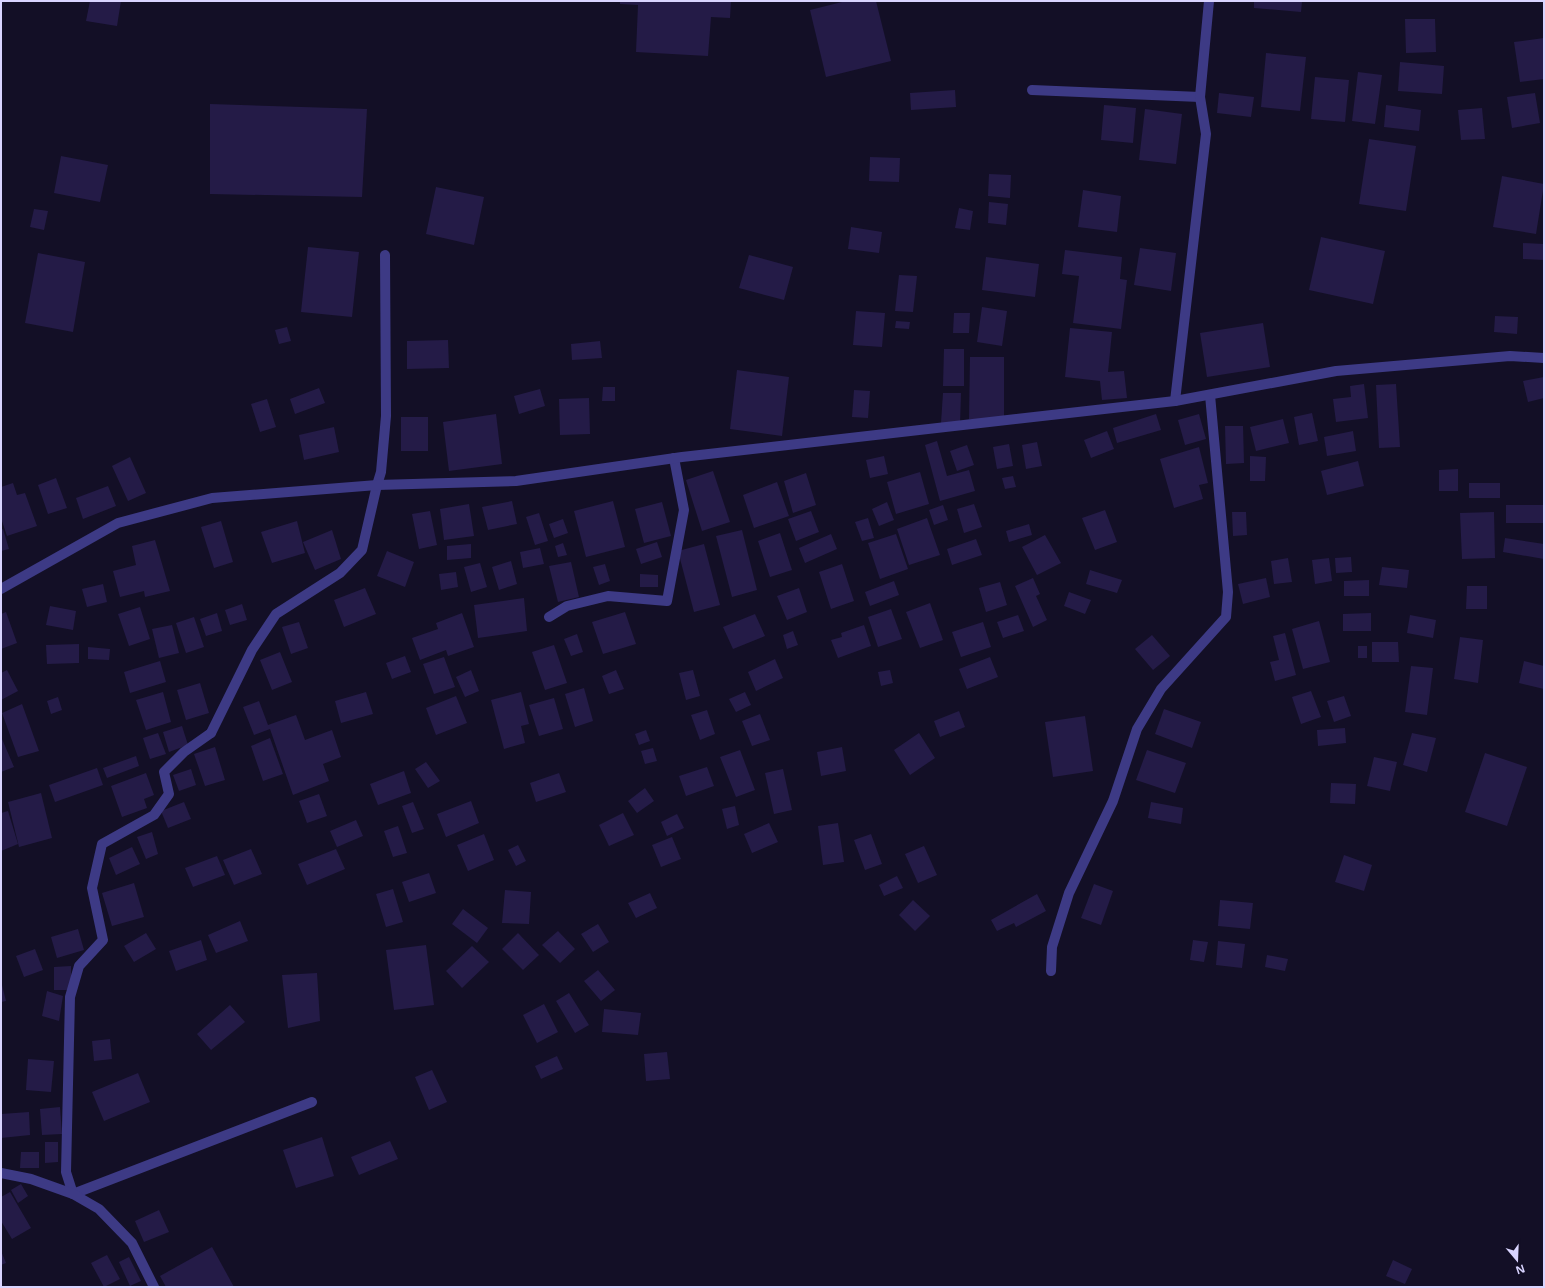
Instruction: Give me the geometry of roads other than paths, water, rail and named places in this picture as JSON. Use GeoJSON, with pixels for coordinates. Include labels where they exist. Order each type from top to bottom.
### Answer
{"type":"FeatureCollection","features":[{"type":"Feature","properties":{"kind":"street"},"geometry":{"type":"LineString","coordinates":[[1176,401],[1206,134],[1200,97],[1209,1]]}},
{"type":"Feature","properties":{"kind":"street"},"geometry":{"type":"LineString","coordinates":[[1032,90],[1200,97]]}},
{"type":"Feature","properties":{"kind":"street"},"geometry":{"type":"LineString","coordinates":[[73,1194],[66,1172],[70,998],[79,966],[103,940],[92,888],[102,844],[154,815],[169,794],[164,772],[184,752],[211,733],[252,650],[276,614],[340,573],[362,550],[381,472],[386,416],[386,255]]}},
{"type":"Feature","properties":{"kind":"street"},"geometry":{"type":"LineString","coordinates":[[1,589],[118,523],[212,498],[377,485],[516,481],[674,458],[1176,401],[1336,371],[1510,356],[1544,358]]}},
{"type":"Feature","properties":{"kind":"street"},"geometry":{"type":"LineString","coordinates":[[1051,971],[1052,947],[1069,893],[1113,801],[1137,729],[1161,689],[1226,617],[1228,592],[1210,395]]}},
{"type":"Feature","properties":{"kind":"street"},"geometry":{"type":"LineString","coordinates":[[549,617],[567,606],[608,596],[667,601],[684,510],[674,458]]}},
{"type":"Feature","properties":{"kind":"street"},"geometry":{"type":"LineString","coordinates":[[73,1194],[312,1102]]}},
{"type":"Feature","properties":{"kind":"street"},"geometry":{"type":"LineString","coordinates":[[1,1173],[31,1178],[73,1194],[99,1209],[132,1243],[154,1287]]}}]}
